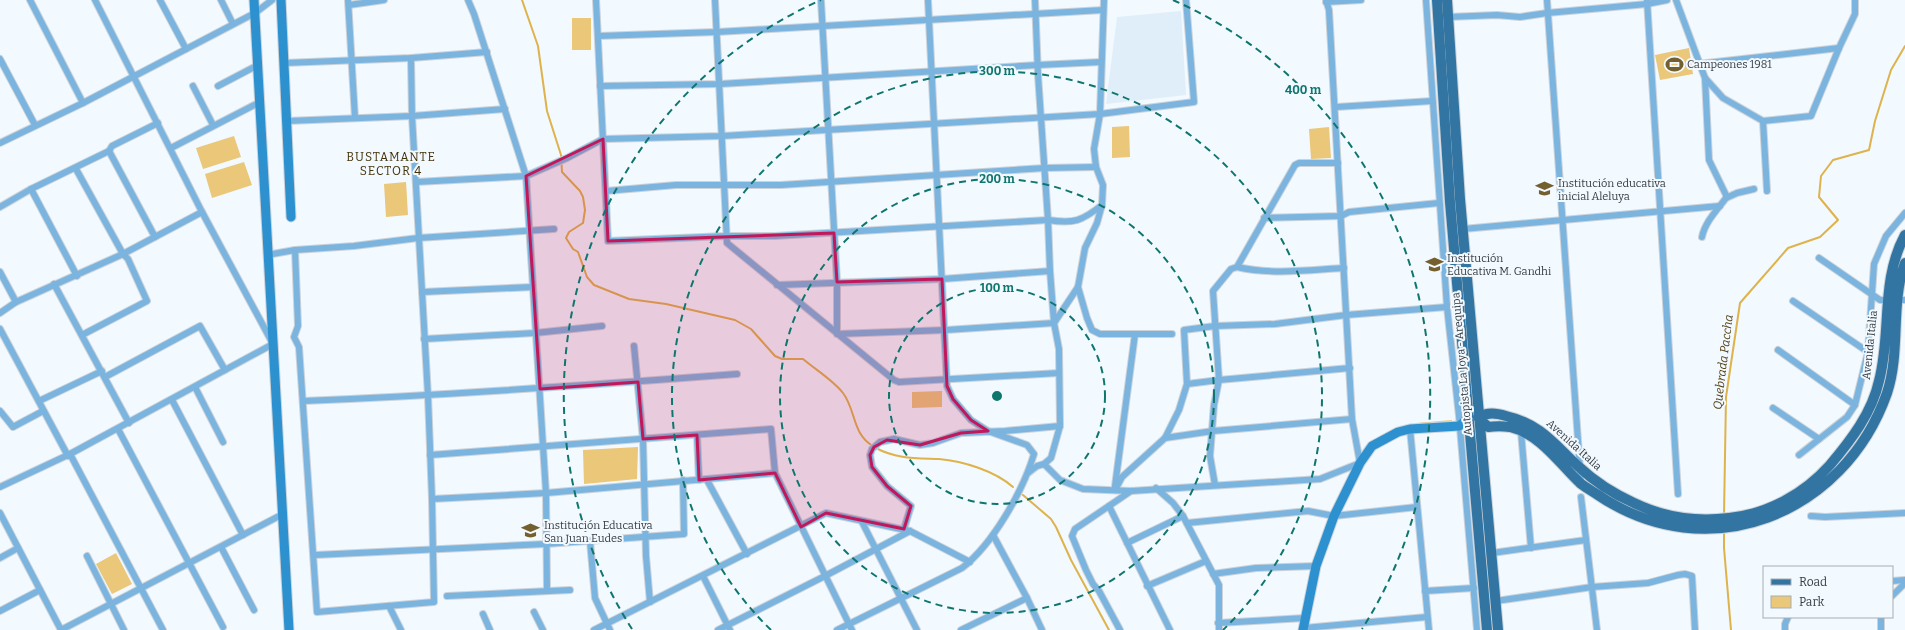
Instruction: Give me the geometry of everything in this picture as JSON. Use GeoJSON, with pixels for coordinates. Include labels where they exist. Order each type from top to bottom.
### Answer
{"type":"FeatureCollection","features":[{"type":"Feature","properties":{"kind":"main road","name":"Autopista La Joya - Arequipa"},"geometry":{"type":"LineString","coordinates":[[1437,0],[1450,202],[1487,630]]}},
{"type":"Feature","properties":{"kind":"main road","name":"Autopista La Joya - Arequipa"},"geometry":{"type":"LineString","coordinates":[[1447,0],[1463,229],[1469,417],[1492,553],[1498,630]]}},
{"type":"Feature","properties":{"kind":"main road","name":"Avenida Italia"},"geometry":{"type":"LineString","coordinates":[[1469,417],[1488,426],[1510,427],[1521,432],[1539,443],[1581,483],[1614,505],[1650,515],[1711,520],[1745,516],[1776,506],[1803,489],[1828,467],[1847,445],[1860,425],[1877,390],[1882,366],[1887,301],[1892,267],[1897,250],[1905,235]]}},
{"type":"Feature","properties":{"kind":"main road","name":"Avenida Italia"},"geometry":{"type":"LineString","coordinates":[[1469,417],[1487,413],[1501,414],[1529,424],[1550,438],[1578,467],[1609,490],[1633,503],[1650,515],[1675,527],[1702,530],[1731,528],[1763,520],[1795,506],[1826,484],[1857,452],[1881,408],[1890,382],[1902,300],[1901,278],[1905,263]]}},
{"type":"Feature","properties":{"kind":"street"},"geometry":{"type":"LineString","coordinates":[[30,0],[83,103]]}},
{"type":"Feature","properties":{"kind":"street"},"geometry":{"type":"LineString","coordinates":[[95,0],[135,76],[202,212],[274,344]]}},
{"type":"Feature","properties":{"kind":"street"},"geometry":{"type":"LineString","coordinates":[[160,0],[186,50]]}},
{"type":"Feature","properties":{"kind":"street"},"geometry":{"type":"LineString","coordinates":[[221,0],[233,24]]}},
{"type":"Feature","properties":{"kind":"street"},"geometry":{"type":"LineString","coordinates":[[254,0],[289,630]]}},
{"type":"Feature","properties":{"kind":"street"},"geometry":{"type":"LineString","coordinates":[[0,144],[186,50],[255,13],[272,0]]}},
{"type":"Feature","properties":{"kind":"street"},"geometry":{"type":"LineString","coordinates":[[281,0],[292,217]]}},
{"type":"Feature","properties":{"kind":"street"},"geometry":{"type":"LineString","coordinates":[[355,118],[349,2],[384,0]]}},
{"type":"Feature","properties":{"kind":"street"},"geometry":{"type":"LineString","coordinates":[[468,0],[487,52],[526,176],[531,230],[532,287],[546,493],[547,591]]}},
{"type":"Feature","properties":{"kind":"street"},"geometry":{"type":"LineString","coordinates":[[596,0],[608,241],[834,233],[1048,220],[1072,222],[1083,219],[1102,205]]}},
{"type":"Feature","properties":{"kind":"street"},"geometry":{"type":"LineString","coordinates":[[716,0],[727,243],[837,334],[894,380],[899,382],[1059,373]]}},
{"type":"Feature","properties":{"kind":"street"},"geometry":{"type":"LineString","coordinates":[[821,0],[830,181],[837,282],[837,334]]}},
{"type":"Feature","properties":{"kind":"street"},"geometry":{"type":"LineString","coordinates":[[837,630],[850,627],[962,568],[970,562],[993,535],[1028,473],[1034,454],[1027,445],[988,431],[971,420],[950,393],[946,380],[946,330],[939,227],[928,0]]}},
{"type":"Feature","properties":{"kind":"street"},"geometry":{"type":"LineString","coordinates":[[1028,473],[1037,466],[1044,464],[1051,458],[1060,426],[1059,349],[1054,323],[1050,271],[1045,168],[1040,117],[1036,0]]}},
{"type":"Feature","properties":{"kind":"street"},"geometry":{"type":"LineString","coordinates":[[1054,323],[1078,287],[1085,248],[1097,223],[1102,205],[1103,186],[1096,167],[1094,149],[1100,114],[1104,0]]}},
{"type":"Feature","properties":{"kind":"street"},"geometry":{"type":"LineString","coordinates":[[416,182],[526,176],[567,158],[603,138],[722,136],[1100,114],[1194,102],[1186,0]]}},
{"type":"Feature","properties":{"kind":"street"},"geometry":{"type":"LineString","coordinates":[[1360,463],[1352,419],[1336,107],[1329,10],[1326,1],[1361,0]]}},
{"type":"Feature","properties":{"kind":"street"},"geometry":{"type":"LineString","coordinates":[[1426,0],[1447,307],[1469,417],[1459,426],[1410,429],[1398,432],[1372,446],[1360,463],[1334,516],[1316,566],[1304,629],[1427,617]]}},
{"type":"Feature","properties":{"kind":"street"},"geometry":{"type":"LineString","coordinates":[[1546,0],[1578,467],[1581,483]]}},
{"type":"Feature","properties":{"kind":"street"},"geometry":{"type":"LineString","coordinates":[[1448,17],[1497,15],[1520,17],[1667,0]]}},
{"type":"Feature","properties":{"kind":"street"},"geometry":{"type":"LineString","coordinates":[[1676,0],[1698,64],[1705,78],[1723,98],[1763,121],[1811,116],[1839,48],[1855,14],[1855,0]]}},
{"type":"Feature","properties":{"kind":"street"},"geometry":{"type":"LineString","coordinates":[[1647,2],[1678,494]]}},
{"type":"Feature","properties":{"kind":"street"},"geometry":{"type":"LineString","coordinates":[[598,36],[928,22],[1103,10]]}},
{"type":"Feature","properties":{"kind":"street"},"geometry":{"type":"LineString","coordinates":[[1698,64],[1839,48]]}},
{"type":"Feature","properties":{"kind":"street"},"geometry":{"type":"LineString","coordinates":[[284,63],[411,58],[487,52]]}},
{"type":"Feature","properties":{"kind":"street"},"geometry":{"type":"LineString","coordinates":[[295,250],[298,326],[294,337],[299,347],[315,555],[317,612],[434,602],[428,396],[418,238],[412,116],[411,58]]}},
{"type":"Feature","properties":{"kind":"street"},"geometry":{"type":"LineString","coordinates":[[0,59],[35,125]]}},
{"type":"Feature","properties":{"kind":"street"},"geometry":{"type":"LineString","coordinates":[[600,86],[720,84],[932,72],[1038,64],[1101,62]]}},
{"type":"Feature","properties":{"kind":"street"},"geometry":{"type":"LineString","coordinates":[[218,86],[258,65]]}},
{"type":"Feature","properties":{"kind":"street"},"geometry":{"type":"LineString","coordinates":[[1705,78],[1709,160],[1726,194],[1726,198]]}},
{"type":"Feature","properties":{"kind":"street"},"geometry":{"type":"LineString","coordinates":[[193,86],[213,126]]}},
{"type":"Feature","properties":{"kind":"street"},"geometry":{"type":"LineString","coordinates":[[1336,107],[1432,101]]}},
{"type":"Feature","properties":{"kind":"street"},"geometry":{"type":"LineString","coordinates":[[171,148],[260,102]]}},
{"type":"Feature","properties":{"kind":"street"},"geometry":{"type":"LineString","coordinates":[[287,120],[412,116],[505,109]]}},
{"type":"Feature","properties":{"kind":"street"},"geometry":{"type":"LineString","coordinates":[[1763,121],[1767,191]]}},
{"type":"Feature","properties":{"kind":"street"},"geometry":{"type":"LineString","coordinates":[[0,207],[31,189],[109,151],[112,146],[158,123]]}},
{"type":"Feature","properties":{"kind":"street"},"geometry":{"type":"LineString","coordinates":[[109,151],[155,237]]}},
{"type":"Feature","properties":{"kind":"street"},"geometry":{"type":"LineString","coordinates":[[1237,267],[1295,165],[1338,163]]}},
{"type":"Feature","properties":{"kind":"street"},"geometry":{"type":"LineString","coordinates":[[606,191],[676,185],[781,185],[1045,168],[1096,167]]}},
{"type":"Feature","properties":{"kind":"street"},"geometry":{"type":"LineString","coordinates":[[76,168],[123,254],[128,259],[147,301],[82,334]]}},
{"type":"Feature","properties":{"kind":"street"},"geometry":{"type":"LineString","coordinates":[[31,189],[78,276]]}},
{"type":"Feature","properties":{"kind":"street"},"geometry":{"type":"LineString","coordinates":[[1702,237],[1704,228],[1726,198],[1737,193],[1754,189]]}},
{"type":"Feature","properties":{"kind":"street"},"geometry":{"type":"LineString","coordinates":[[1264,218],[1341,216],[1349,212],[1439,203]]}},
{"type":"Feature","properties":{"kind":"street"},"geometry":{"type":"LineString","coordinates":[[1463,229],[1720,206]]}},
{"type":"Feature","properties":{"kind":"street"},"geometry":{"type":"LineString","coordinates":[[0,313],[16,302],[54,284],[78,276],[202,212]]}},
{"type":"Feature","properties":{"kind":"street"},"geometry":{"type":"LineString","coordinates":[[1799,455],[1847,417],[1855,406],[1868,352],[1873,295],[1872,279],[1878,252],[1886,236],[1905,213]]}},
{"type":"Feature","properties":{"kind":"street"},"geometry":{"type":"LineString","coordinates":[[267,255],[295,250],[354,246],[418,238],[554,229]]}},
{"type":"Feature","properties":{"kind":"street"},"geometry":{"type":"LineString","coordinates":[[1819,258],[1880,300],[1902,300]]}},
{"type":"Feature","properties":{"kind":"street"},"geometry":{"type":"LineString","coordinates":[[1215,485],[1210,456],[1214,405],[1219,380],[1213,291],[1231,269],[1237,267],[1252,270],[1274,271],[1344,268]]}},
{"type":"Feature","properties":{"kind":"street"},"geometry":{"type":"LineString","coordinates":[[777,285],[942,279],[1050,271]]}},
{"type":"Feature","properties":{"kind":"street"},"geometry":{"type":"LineString","coordinates":[[0,272],[16,302]]}},
{"type":"Feature","properties":{"kind":"street"},"geometry":{"type":"LineString","coordinates":[[54,284],[129,423]]}},
{"type":"Feature","properties":{"kind":"street"},"geometry":{"type":"LineString","coordinates":[[422,292],[532,287]]}},
{"type":"Feature","properties":{"kind":"street"},"geometry":{"type":"LineString","coordinates":[[1078,287],[1092,330],[1100,334],[1172,334]]}},
{"type":"Feature","properties":{"kind":"street"},"geometry":{"type":"LineString","coordinates":[[1792,301],[1868,352]]}},
{"type":"Feature","properties":{"kind":"street"},"geometry":{"type":"LineString","coordinates":[[1115,490],[1122,477],[1164,438],[1179,410],[1187,384],[1184,330],[1215,326],[1274,324],[1346,314],[1447,307]]}},
{"type":"Feature","properties":{"kind":"street"},"geometry":{"type":"LineString","coordinates":[[837,334],[946,330],[1054,323]]}},
{"type":"Feature","properties":{"kind":"street"},"geometry":{"type":"LineString","coordinates":[[39,401],[103,374],[200,326],[225,370]]}},
{"type":"Feature","properties":{"kind":"street"},"geometry":{"type":"LineString","coordinates":[[424,339],[602,326]]}},
{"type":"Feature","properties":{"kind":"street"},"geometry":{"type":"LineString","coordinates":[[0,329],[163,630]]}},
{"type":"Feature","properties":{"kind":"street"},"geometry":{"type":"LineString","coordinates":[[1115,490],[1134,334]]}},
{"type":"Feature","properties":{"kind":"street"},"geometry":{"type":"LineString","coordinates":[[0,487],[69,455],[274,344]]}},
{"type":"Feature","properties":{"kind":"street"},"geometry":{"type":"LineString","coordinates":[[634,346],[643,439],[646,537],[650,602]]}},
{"type":"Feature","properties":{"kind":"street"},"geometry":{"type":"LineString","coordinates":[[1778,350],[1855,406]]}},
{"type":"Feature","properties":{"kind":"street"},"geometry":{"type":"LineString","coordinates":[[1187,384],[1350,368]]}},
{"type":"Feature","properties":{"kind":"street"},"geometry":{"type":"LineString","coordinates":[[303,401],[428,396],[737,374]]}},
{"type":"Feature","properties":{"kind":"street"},"geometry":{"type":"LineString","coordinates":[[195,387],[223,442]]}},
{"type":"Feature","properties":{"kind":"street"},"geometry":{"type":"LineString","coordinates":[[172,400],[243,535]]}},
{"type":"Feature","properties":{"kind":"street"},"geometry":{"type":"LineString","coordinates":[[1773,408],[1819,439]]}},
{"type":"Feature","properties":{"kind":"street"},"geometry":{"type":"LineString","coordinates":[[0,411],[12,427],[44,411]]}},
{"type":"Feature","properties":{"kind":"street"},"geometry":{"type":"LineString","coordinates":[[1164,438],[1213,431],[1352,419]]}},
{"type":"Feature","properties":{"kind":"street"},"geometry":{"type":"LineString","coordinates":[[718,630],[728,628],[876,549],[907,530],[911,506],[887,486],[872,467],[870,455],[874,447],[887,440],[900,440],[920,445],[934,443],[961,433],[1060,426]]}},
{"type":"Feature","properties":{"kind":"street"},"geometry":{"type":"LineString","coordinates":[[1459,426],[1477,630]]}},
{"type":"Feature","properties":{"kind":"street"},"geometry":{"type":"LineString","coordinates":[[118,429],[223,627]]}},
{"type":"Feature","properties":{"kind":"street"},"geometry":{"type":"LineString","coordinates":[[430,455],[770,429],[775,474],[850,627]]}},
{"type":"Feature","properties":{"kind":"street"},"geometry":{"type":"LineString","coordinates":[[1410,429],[1428,630]]}},
{"type":"Feature","properties":{"kind":"street"},"geometry":{"type":"LineString","coordinates":[[1521,432],[1531,548]]}},
{"type":"Feature","properties":{"kind":"street"},"geometry":{"type":"LineString","coordinates":[[697,435],[699,480]]}},
{"type":"Feature","properties":{"kind":"street"},"geometry":{"type":"LineString","coordinates":[[1044,464],[1060,480],[1083,489],[1132,491],[1156,488],[1320,479],[1360,463]]}},
{"type":"Feature","properties":{"kind":"street"},"geometry":{"type":"LineString","coordinates":[[432,499],[546,493],[644,485],[683,480],[707,480],[775,474]]}},
{"type":"Feature","properties":{"kind":"street"},"geometry":{"type":"LineString","coordinates":[[315,555],[432,549],[443,550],[684,534],[683,480]]}},
{"type":"Feature","properties":{"kind":"street"},"geometry":{"type":"LineString","coordinates":[[707,480],[747,554]]}},
{"type":"Feature","properties":{"kind":"street"},"geometry":{"type":"LineString","coordinates":[[1156,488],[1173,503],[1185,520],[1219,585],[1218,623],[1220,630]]}},
{"type":"Feature","properties":{"kind":"street"},"geometry":{"type":"LineString","coordinates":[[1120,630],[1099,591],[1093,584],[1072,536],[1075,529],[1132,491]]}},
{"type":"Feature","properties":{"kind":"street"},"geometry":{"type":"LineString","coordinates":[[1581,497],[1597,630]]}},
{"type":"Feature","properties":{"kind":"street"},"geometry":{"type":"LineString","coordinates":[[1109,506],[1147,586],[1170,630]]}},
{"type":"Feature","properties":{"kind":"street"},"geometry":{"type":"LineString","coordinates":[[1127,543],[1185,520],[1308,511],[1334,516],[1417,507]]}},
{"type":"Feature","properties":{"kind":"street"},"geometry":{"type":"LineString","coordinates":[[0,513],[61,630],[110,603],[283,514]]}},
{"type":"Feature","properties":{"kind":"street"},"geometry":{"type":"LineString","coordinates":[[594,630],[801,527],[826,513],[862,522],[907,530],[970,562]]}},
{"type":"Feature","properties":{"kind":"street"},"geometry":{"type":"LineString","coordinates":[[1811,516],[1825,518],[1905,513]]}},
{"type":"Feature","properties":{"kind":"street"},"geometry":{"type":"LineString","coordinates":[[862,522],[917,630]]}},
{"type":"Feature","properties":{"kind":"street"},"geometry":{"type":"LineString","coordinates":[[993,535],[1027,598],[1042,630]]}},
{"type":"Feature","properties":{"kind":"street"},"geometry":{"type":"LineString","coordinates":[[1492,553],[1586,540]]}},
{"type":"Feature","properties":{"kind":"street"},"geometry":{"type":"LineString","coordinates":[[590,541],[595,598],[610,630]]}},
{"type":"Feature","properties":{"kind":"street"},"geometry":{"type":"LineString","coordinates":[[221,546],[254,610]]}},
{"type":"Feature","properties":{"kind":"street"},"geometry":{"type":"LineString","coordinates":[[0,558],[18,548]]}},
{"type":"Feature","properties":{"kind":"street"},"geometry":{"type":"LineString","coordinates":[[87,556],[124,630]]}},
{"type":"Feature","properties":{"kind":"street"},"geometry":{"type":"LineString","coordinates":[[1147,586],[1206,561]]}},
{"type":"Feature","properties":{"kind":"street"},"geometry":{"type":"LineString","coordinates":[[1213,574],[1256,568],[1316,566]]}},
{"type":"Feature","properties":{"kind":"street"},"geometry":{"type":"LineString","coordinates":[[1496,601],[1592,587],[1648,583],[1685,574],[1692,576],[1695,630]]}},
{"type":"Feature","properties":{"kind":"street"},"geometry":{"type":"LineString","coordinates":[[703,576],[728,628]]}},
{"type":"Feature","properties":{"kind":"street"},"geometry":{"type":"LineString","coordinates":[[1893,581],[1905,580]]}},
{"type":"Feature","properties":{"kind":"street"},"geometry":{"type":"LineString","coordinates":[[1893,595],[1905,583]]}},
{"type":"Feature","properties":{"kind":"street"},"geometry":{"type":"LineString","coordinates":[[1425,591],[1474,588]]}},
{"type":"Feature","properties":{"kind":"street"},"geometry":{"type":"LineString","coordinates":[[0,611],[40,590]]}},
{"type":"Feature","properties":{"kind":"street"},"geometry":{"type":"LineString","coordinates":[[447,596],[570,590]]}},
{"type":"Feature","properties":{"kind":"street"},"geometry":{"type":"LineString","coordinates":[[961,630],[1027,598]]}},
{"type":"Feature","properties":{"kind":"street"},"geometry":{"type":"LineString","coordinates":[[389,606],[401,630]]}},
{"type":"Feature","properties":{"kind":"street"},"geometry":{"type":"LineString","coordinates":[[534,612],[543,630]]}},
{"type":"Feature","properties":{"kind":"street"},"geometry":{"type":"LineString","coordinates":[[484,614],[490,630]]}},
{"type":"Feature","properties":{"kind":"street"},"geometry":{"type":"LineString","coordinates":[[1218,623],[1305,618]]}},
{"type":"Feature","properties":{"kind":"street"},"geometry":{"type":"LineString","coordinates":[[1785,630],[1785,624],[1788,618]]}},
{"type":"Feature","properties":{"kind":"street"},"geometry":{"type":"LineString","coordinates":[[1881,618],[1881,630]]}},
{"type":"Feature","properties":{"kind":"highlighted area"},"geometry":{"type":"Polygon","coordinates":[[[603,139],[608,241],[834,233],[837,282],[942,279],[947,386],[953,399],[971,420],[988,431],[961,433],[920,445],[887,440],[874,447],[870,455],[872,467],[887,486],[911,506],[904,529],[826,513],[801,527],[775,473],[699,480],[697,435],[643,439],[638,382],[540,389],[526,176],[603,139]]]}},
{"type":"Feature","properties":{"kind":"shaded area"},"geometry":{"type":"Polygon","coordinates":[[[1181,11],[1186,95],[1106,104],[1117,17],[1181,11]]]}},
{"type":"Feature","properties":{"kind":"green space"},"geometry":{"type":"Polygon","coordinates":[[[572,18],[591,18],[591,50],[572,50],[572,18]]]}},
{"type":"Feature","properties":{"kind":"green space","name":"Campeones 1981"},"geometry":{"type":"Polygon","coordinates":[[[1689,48],[1693,74],[1660,80],[1655,55],[1689,48]]]}},
{"type":"Feature","properties":{"kind":"green space"},"geometry":{"type":"Polygon","coordinates":[[[1129,126],[1130,157],[1112,158],[1112,127],[1129,126]]]}},
{"type":"Feature","properties":{"kind":"green space"},"geometry":{"type":"Polygon","coordinates":[[[1329,127],[1331,158],[1311,159],[1309,129],[1329,127]]]}},
{"type":"Feature","properties":{"kind":"green space"},"geometry":{"type":"Polygon","coordinates":[[[234,136],[241,157],[203,169],[196,148],[234,136]]]}},
{"type":"Feature","properties":{"kind":"green space"},"geometry":{"type":"Polygon","coordinates":[[[244,162],[252,185],[212,198],[205,174],[244,162]]]}},
{"type":"Feature","properties":{"kind":"green space"},"geometry":{"type":"Polygon","coordinates":[[[406,182],[408,215],[386,217],[384,184],[406,182]]]}},
{"type":"Feature","properties":{"kind":"green space"},"geometry":{"type":"Polygon","coordinates":[[[942,391],[942,407],[912,408],[912,392],[942,391]]]}},
{"type":"Feature","properties":{"kind":"green space"},"geometry":{"type":"Polygon","coordinates":[[[1452,420],[1452,422],[1416,425],[1416,423],[1452,420]]]}},
{"type":"Feature","properties":{"kind":"green space"},"geometry":{"type":"Polygon","coordinates":[[[638,447],[637,479],[584,484],[583,450],[638,447]]]}},
{"type":"Feature","properties":{"kind":"green space"},"geometry":{"type":"Polygon","coordinates":[[[116,553],[132,584],[112,594],[96,564],[116,553]]]}},
{"type":"Feature","properties":{"kind":"waterway"},"geometry":{"type":"LineString","coordinates":[[522,0],[538,46],[547,111],[561,155],[562,172],[580,191],[583,197],[585,210],[583,223],[569,232],[566,238],[573,249],[578,252],[587,277],[594,285],[629,299],[666,304],[735,320],[751,329],[775,356],[782,359],[803,359],[839,388],[847,400],[861,435],[873,446]]}},
{"type":"Feature","properties":{"kind":"waterway","name":"Quebrada Paccha"},"geometry":{"type":"LineString","coordinates":[[1724,515],[1726,397],[1740,303],[1788,248],[1820,237],[1838,220],[1819,197],[1821,176],[1833,160],[1869,150],[1875,121],[1891,70],[1905,46]]}},
{"type":"Feature","properties":{"kind":"waterway"},"geometry":{"type":"LineString","coordinates":[[876,448],[899,456],[958,462],[997,476],[1013,487]]}},
{"type":"Feature","properties":{"kind":"waterway"},"geometry":{"type":"LineString","coordinates":[[1023,495],[1051,519],[1071,560],[1109,630]]}},
{"type":"Feature","properties":{"kind":"waterway","name":"Quebrada Paccha"},"geometry":{"type":"LineString","coordinates":[[1724,530],[1724,548],[1731,630]]}},
{"type":"Feature","properties":{"kind":"place","name":"Campeones 1981"},"geometry":{"type":"Point","coordinates":[1674,64]}},
{"type":"Feature","properties":{"kind":"place","name":"Institución educativa inicial Aleluya"},"geometry":{"type":"Point","coordinates":[1545,189]}},
{"type":"Feature","properties":{"kind":"place","name":"Institución Educativa M. Gandhi"},"geometry":{"type":"Point","coordinates":[1434,264]}},
{"type":"Feature","properties":{"kind":"place","name":"Institución Educativa San Juan Eudes"},"geometry":{"type":"Point","coordinates":[531,531]}},
{"type":"Feature","properties":{"kind":"district","name":"BUSTAMANTE SECTOR 4"},"geometry":{"type":"Point","coordinates":[391,164]}}]}
